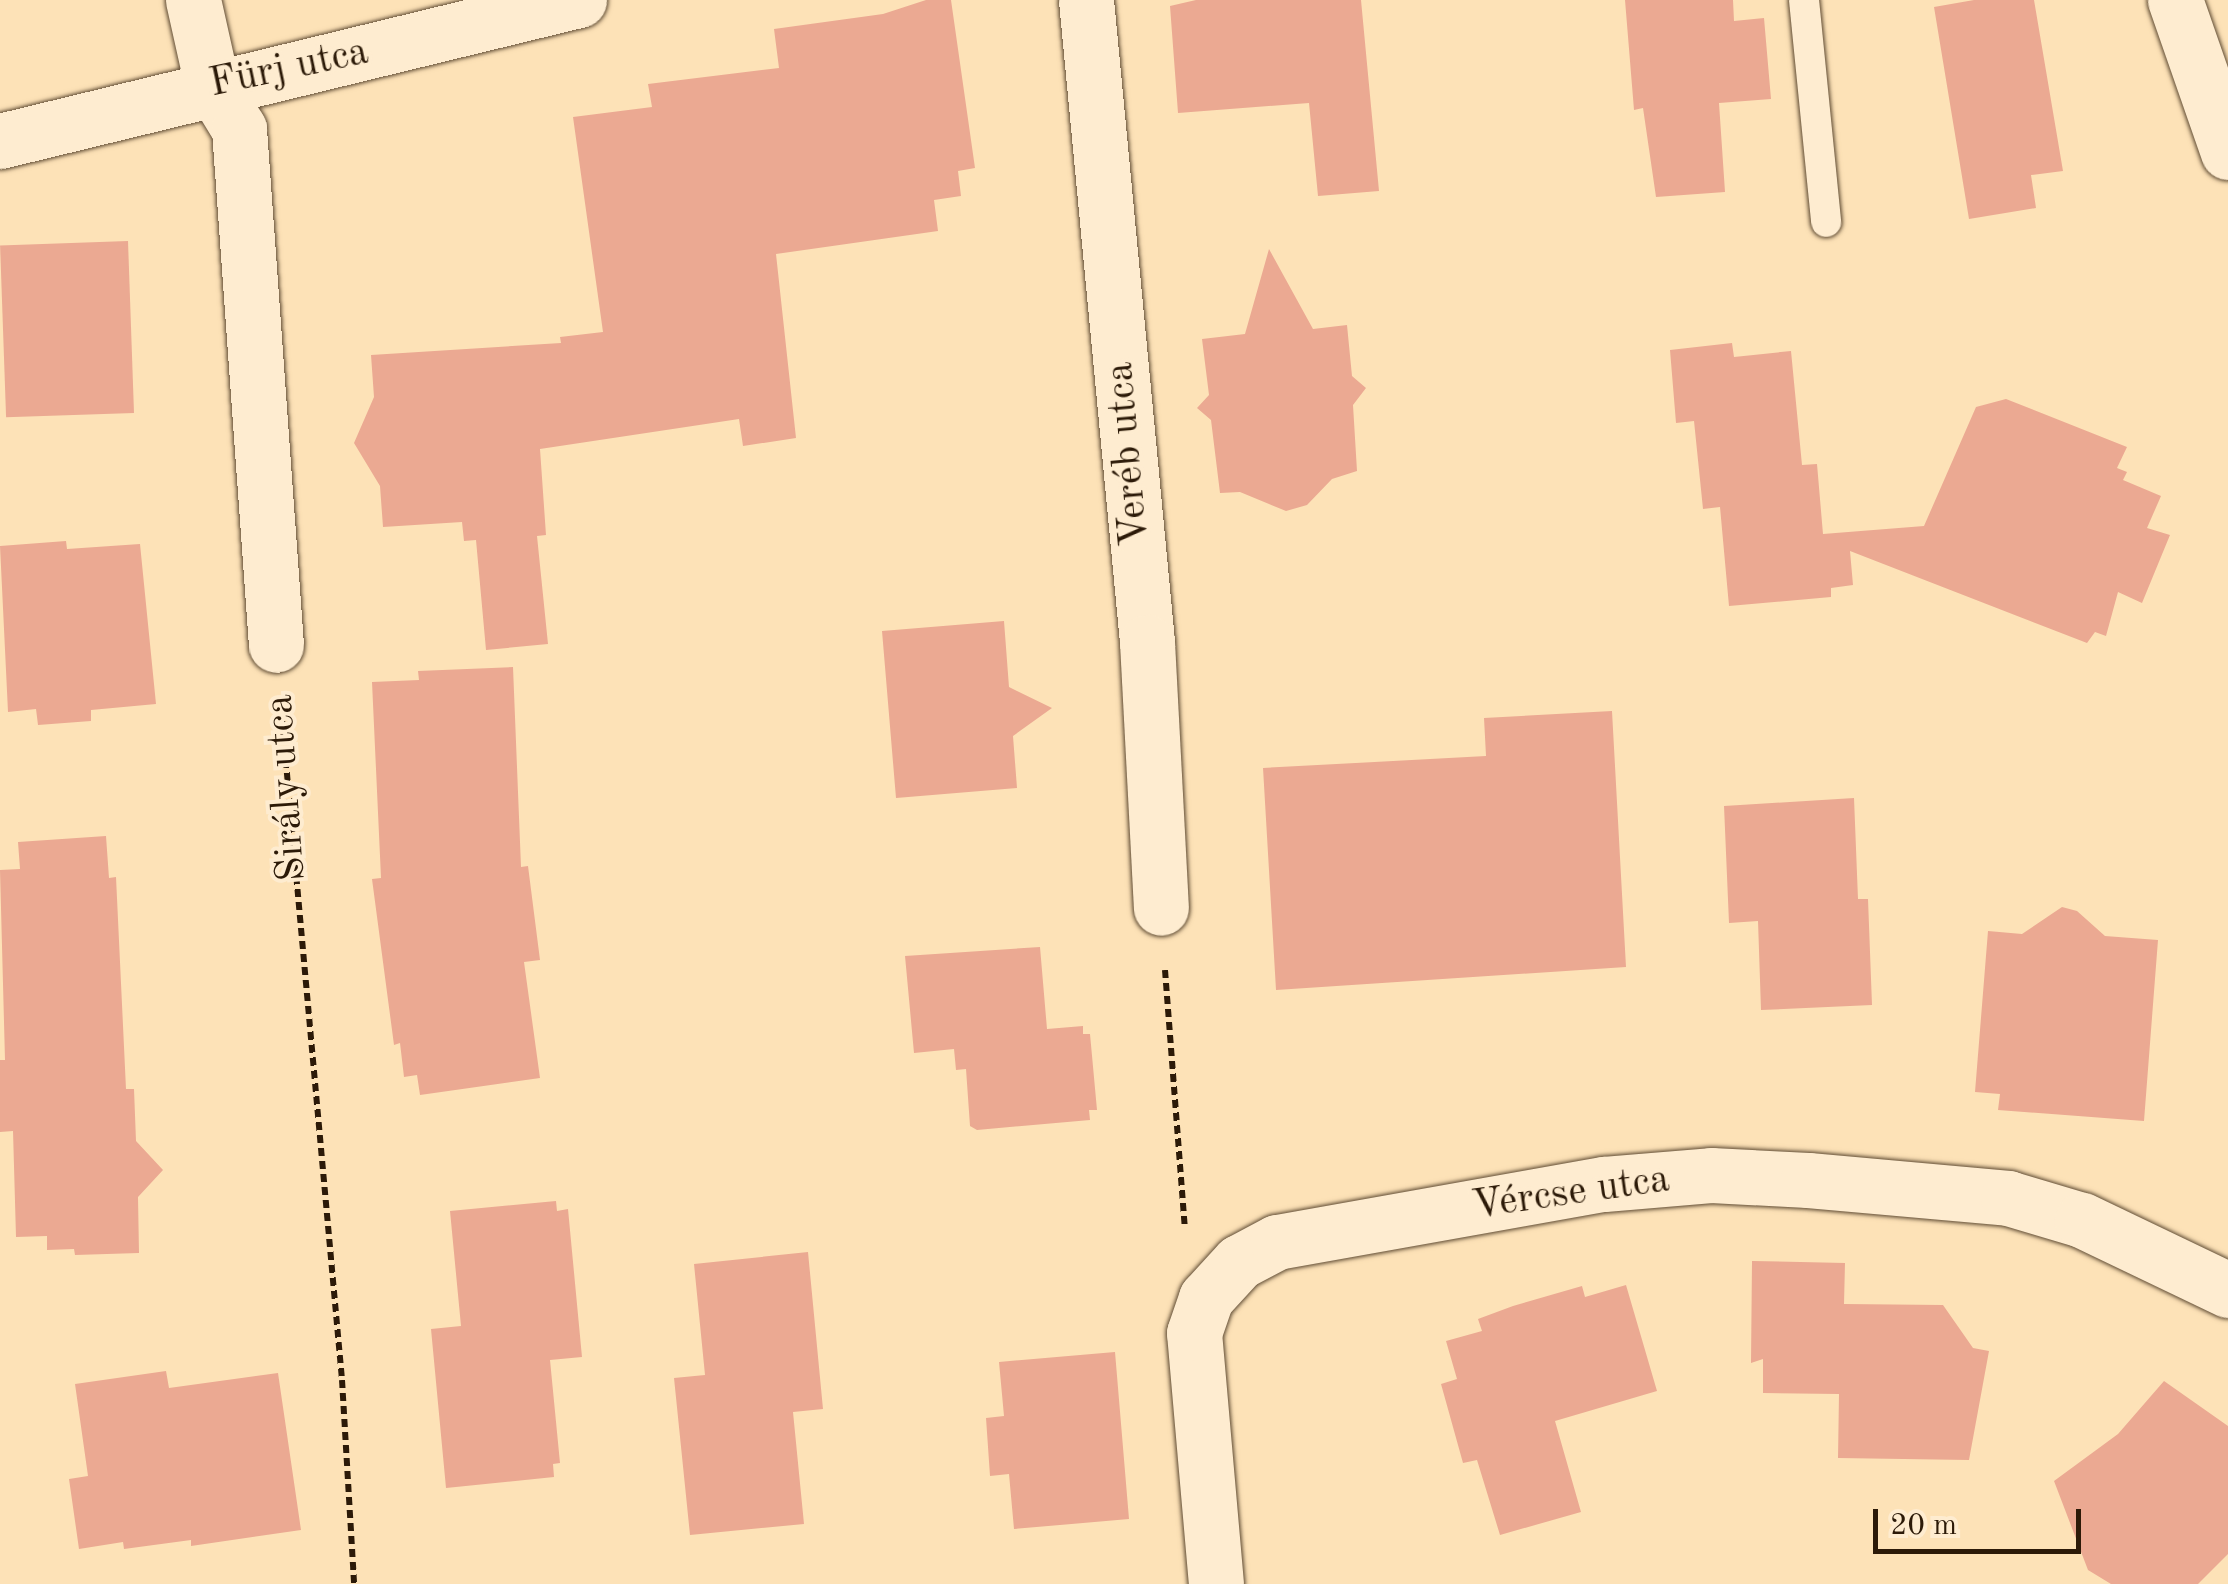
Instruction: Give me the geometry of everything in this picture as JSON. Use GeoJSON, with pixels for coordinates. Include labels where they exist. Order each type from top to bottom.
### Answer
{"type":"FeatureCollection","features":[{"type":"Feature","properties":{"kind":"street","name":"Sirály utca"},"geometry":{"type":"LineString","coordinates":[[193,0],[212,85],[239,129],[276,645]]}},
{"type":"Feature","properties":{"kind":"street","name":"Fürj utca"},"geometry":{"type":"LineString","coordinates":[[0,141],[212,85],[579,0]]}},
{"type":"Feature","properties":{"kind":"street","name":"Veréb utca"},"geometry":{"type":"LineString","coordinates":[[1086,0],[1147,642],[1160,908]]}},
{"type":"Feature","properties":{"kind":"street"},"geometry":{"type":"LineString","coordinates":[[2175,0],[2228,152]]}},
{"type":"Feature","properties":{"kind":"street","name":"Vércse utca"},"geometry":{"type":"LineString","coordinates":[[1216,1584],[1194,1332],[1206,1298],[1228,1274],[1278,1242],[1604,1184],[1730,1176],[2008,1198],[2082,1220],[2228,1290]]}},
{"type":"Feature","properties":{"kind":"lane"},"geometry":{"type":"LineString","coordinates":[[1804,0],[1826,222]]}},
{"type":"Feature","properties":{"kind":"path","name":"Sirály utca"},"geometry":{"type":"LineString","coordinates":[[276,645],[342,1380],[354,1584]]}},
{"type":"Feature","properties":{"kind":"path"},"geometry":{"type":"LineString","coordinates":[[1160,908],[1186,1236]]}},
{"type":"Feature","properties":{"kind":"building"},"geometry":{"type":"Polygon","coordinates":[[[926,0],[951,0],[975,168],[958,171],[961,196],[934,200],[938,231],[776,254],[796,438],[743,446],[739,419],[540,449],[546,535],[537,536],[548,644],[486,650],[476,540],[464,541],[462,522],[383,527],[380,486],[354,443],[374,397],[371,355],[561,343],[560,337],[603,332],[573,117],[652,107],[648,84],[779,68],[774,29],[883,14],[926,0]]]}},
{"type":"Feature","properties":{"kind":"building"},"geometry":{"type":"Polygon","coordinates":[[[1196,0],[1361,0],[1379,191],[1318,196],[1309,103],[1178,113],[1170,6],[1196,0]]]}},
{"type":"Feature","properties":{"kind":"building"},"geometry":{"type":"Polygon","coordinates":[[[1625,0],[1733,0],[1734,21],[1764,18],[1771,99],[1719,103],[1725,192],[1656,197],[1643,108],[1634,110],[1625,0]]]}},
{"type":"Feature","properties":{"kind":"building"},"geometry":{"type":"Polygon","coordinates":[[[1974,0],[2034,0],[2063,171],[2031,175],[2036,208],[1969,219],[1934,7],[1974,0]]]}},
{"type":"Feature","properties":{"kind":"building"},"geometry":{"type":"Polygon","coordinates":[[[128,241],[134,413],[6,417],[0,245],[128,241]]]}},
{"type":"Feature","properties":{"kind":"building"},"geometry":{"type":"Polygon","coordinates":[[[1269,249],[1313,329],[1347,325],[1352,376],[1366,388],[1353,405],[1357,471],[1332,479],[1307,505],[1286,511],[1240,492],[1220,493],[1211,420],[1197,408],[1209,395],[1202,339],[1245,334],[1269,249]]]}},
{"type":"Feature","properties":{"kind":"building"},"geometry":{"type":"Polygon","coordinates":[[[1732,343],[1734,357],[1791,351],[1802,465],[1817,464],[1823,534],[1924,526],[1976,407],[2006,399],[2127,447],[2117,468],[2127,472],[2123,480],[2161,496],[2147,528],[2170,535],[2142,603],[2118,592],[2106,636],[2095,632],[2087,643],[1850,551],[1853,585],[1831,588],[1831,597],[1729,606],[1720,507],[1703,509],[1694,421],[1676,423],[1670,350],[1732,343]]]}},
{"type":"Feature","properties":{"kind":"building"},"geometry":{"type":"Polygon","coordinates":[[[66,541],[67,549],[140,544],[156,704],[91,710],[91,721],[38,725],[36,709],[8,712],[0,546],[66,541]]]}},
{"type":"Feature","properties":{"kind":"building"},"geometry":{"type":"Polygon","coordinates":[[[1004,621],[1009,687],[1052,708],[1013,736],[1017,788],[896,798],[882,631],[1004,621]]]}},
{"type":"Feature","properties":{"kind":"building"},"geometry":{"type":"Polygon","coordinates":[[[513,667],[521,867],[528,866],[540,960],[524,962],[540,1078],[420,1095],[417,1075],[404,1077],[400,1043],[394,1045],[372,879],[381,878],[372,682],[419,680],[418,671],[513,667]]]}},
{"type":"Feature","properties":{"kind":"building"},"geometry":{"type":"Polygon","coordinates":[[[1612,711],[1626,967],[1276,990],[1263,768],[1486,756],[1484,718],[1612,711]]]}},
{"type":"Feature","properties":{"kind":"building"},"geometry":{"type":"Polygon","coordinates":[[[1854,798],[1858,899],[1868,899],[1872,1005],[1761,1010],[1758,921],[1729,923],[1724,806],[1854,798]]]}},
{"type":"Feature","properties":{"kind":"building"},"geometry":{"type":"Polygon","coordinates":[[[106,836],[109,878],[116,877],[126,1089],[134,1089],[136,1141],[163,1170],[138,1197],[139,1253],[75,1255],[74,1249],[47,1250],[47,1236],[16,1237],[13,1131],[0,1132],[0,1060],[5,1060],[0,870],[20,869],[18,842],[106,836]]]}},
{"type":"Feature","properties":{"kind":"building"},"geometry":{"type":"Polygon","coordinates":[[[2062,907],[2077,911],[2105,936],[2158,940],[2144,1121],[1998,1110],[2000,1094],[1975,1092],[1988,931],[2022,934],[2062,907]]]}},
{"type":"Feature","properties":{"kind":"building"},"geometry":{"type":"Polygon","coordinates":[[[1040,947],[1047,1029],[1083,1026],[1083,1034],[1090,1034],[1097,1110],[1089,1110],[1090,1120],[977,1130],[970,1126],[966,1069],[956,1070],[954,1049],[914,1053],[905,956],[1040,947]]]}},
{"type":"Feature","properties":{"kind":"building"},"geometry":{"type":"Polygon","coordinates":[[[556,1201],[557,1211],[568,1209],[582,1357],[550,1360],[560,1463],[553,1464],[554,1477],[446,1488],[431,1329],[461,1326],[450,1211],[556,1201]]]}},
{"type":"Feature","properties":{"kind":"building"},"geometry":{"type":"Polygon","coordinates":[[[808,1252],[823,1409],[793,1412],[804,1524],[690,1535],[674,1378],[705,1375],[694,1264],[808,1252]]]}},
{"type":"Feature","properties":{"kind":"building"},"geometry":{"type":"Polygon","coordinates":[[[1752,1261],[1845,1263],[1844,1304],[1943,1305],[1973,1348],[1989,1351],[1969,1460],[1838,1458],[1839,1394],[1763,1393],[1763,1359],[1751,1363],[1752,1261]]]}},
{"type":"Feature","properties":{"kind":"building"},"geometry":{"type":"Polygon","coordinates":[[[1626,1285],[1657,1391],[1555,1421],[1581,1512],[1500,1535],[1477,1460],[1463,1463],[1441,1384],[1457,1379],[1446,1341],[1482,1331],[1478,1319],[1513,1306],[1582,1286],[1585,1297],[1626,1285]]]}},
{"type":"Feature","properties":{"kind":"building"},"geometry":{"type":"Polygon","coordinates":[[[1115,1352],[1129,1519],[1014,1529],[1009,1474],[990,1476],[986,1418],[1004,1416],[999,1362],[1115,1352]]]}},
{"type":"Feature","properties":{"kind":"building"},"geometry":{"type":"Polygon","coordinates":[[[166,1371],[169,1388],[278,1373],[301,1530],[191,1546],[191,1540],[124,1549],[123,1542],[79,1549],[69,1479],[88,1476],[75,1384],[166,1371]]]}},
{"type":"Feature","properties":{"kind":"building"},"geometry":{"type":"Polygon","coordinates":[[[2164,1381],[2228,1426],[2228,1554],[2198,1584],[2111,1584],[2088,1570],[2054,1481],[2118,1434],[2164,1381]]]}}]}
